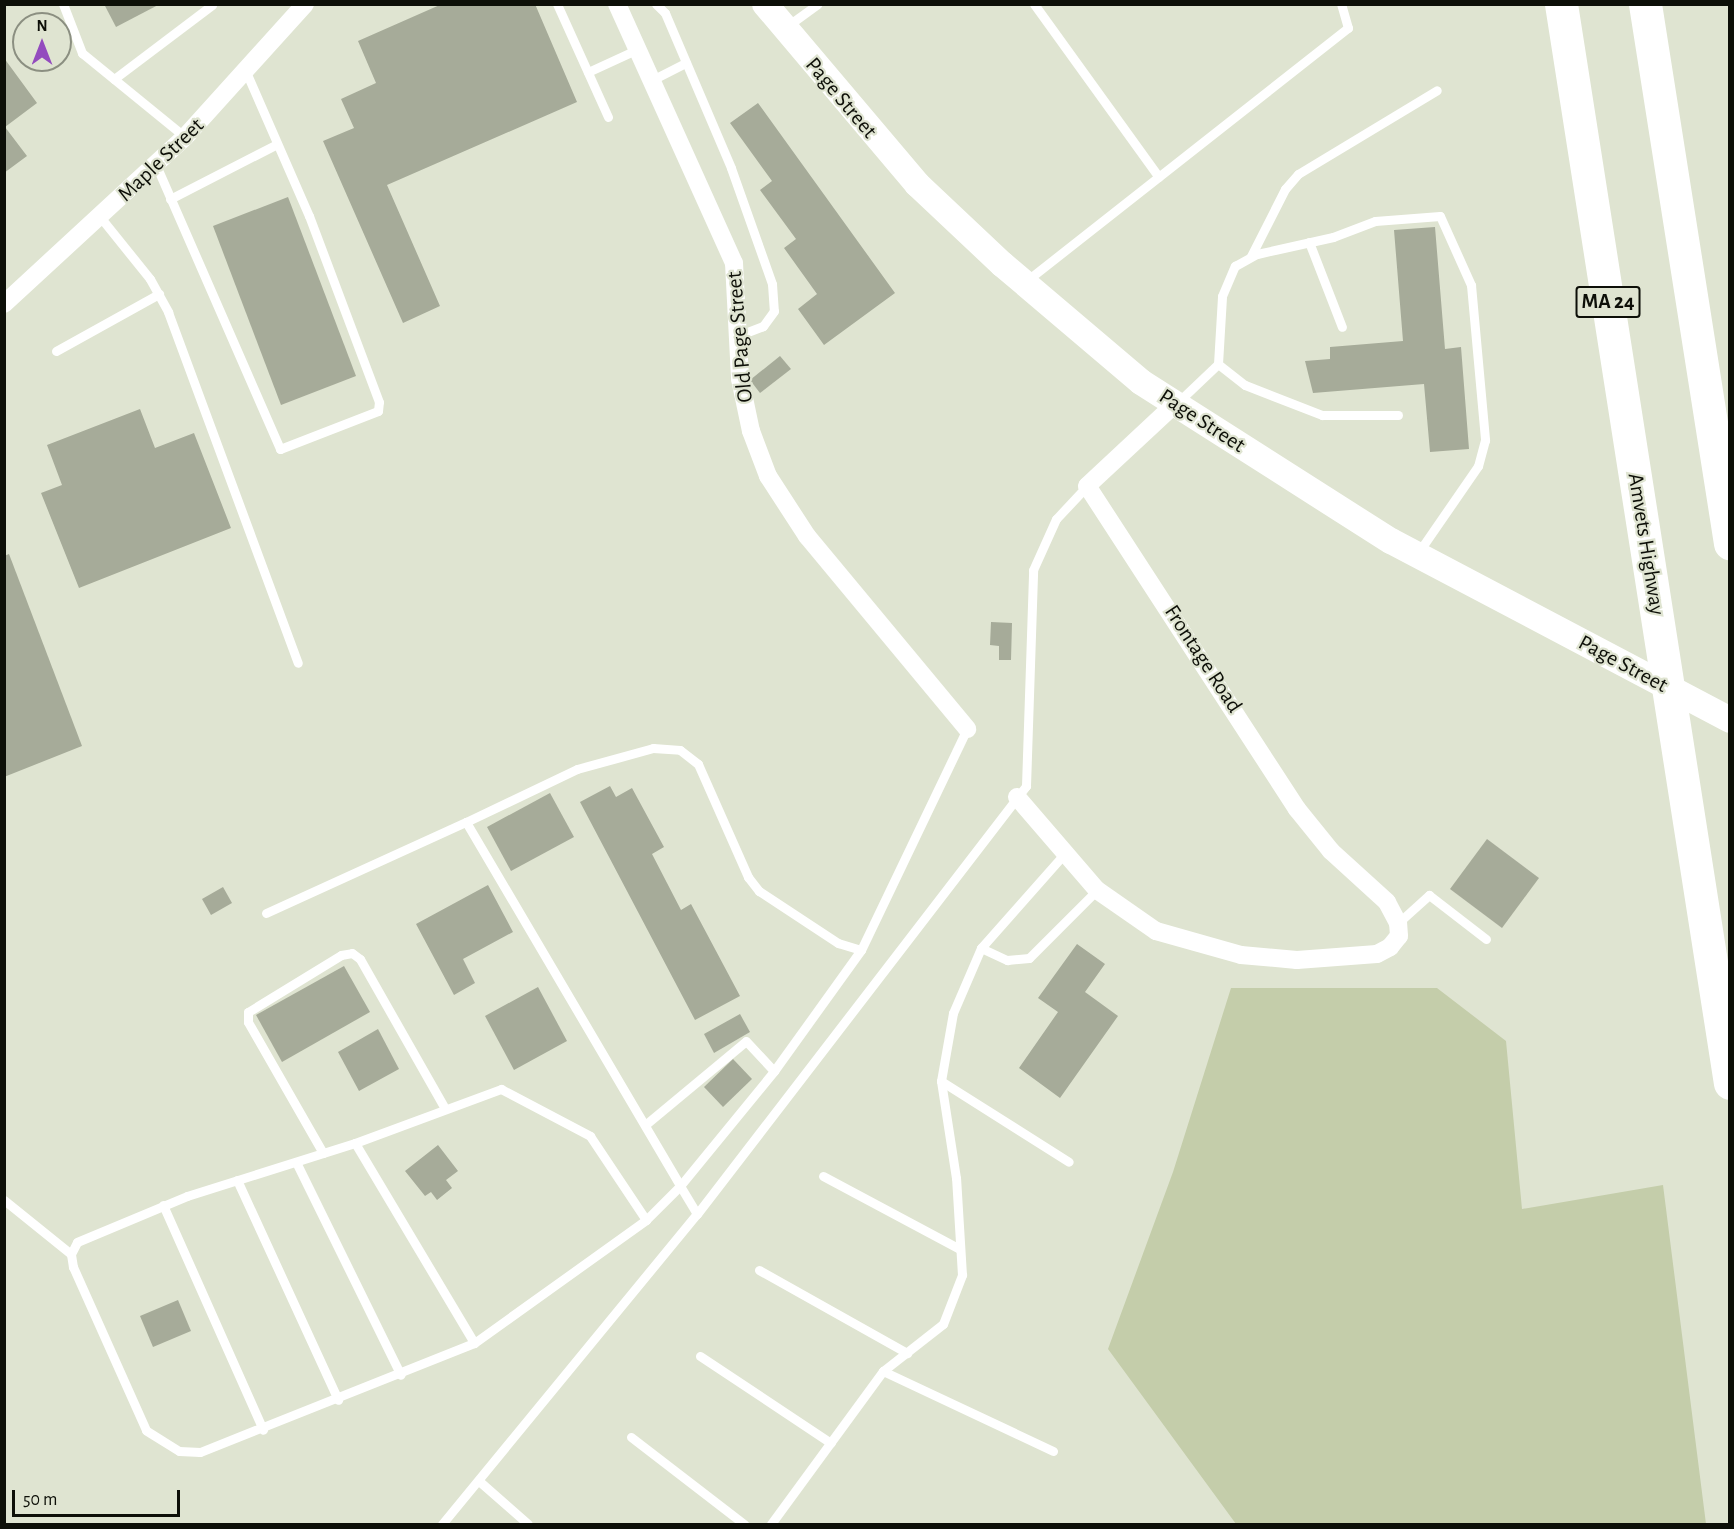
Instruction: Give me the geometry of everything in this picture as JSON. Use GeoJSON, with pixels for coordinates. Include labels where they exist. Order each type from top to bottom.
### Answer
{"type":"FeatureCollection","features":[{"type":"Feature","properties":{"kind":"highway","name":"Amvets Highway"},"geometry":{"type":"LineString","coordinates":[[1561,4],[1730,1083]]}},
{"type":"Feature","properties":{"kind":"highway"},"geometry":{"type":"LineString","coordinates":[[1645,4],[1730,543]]}},
{"type":"Feature","properties":{"kind":"main road","name":"Page Street"},"geometry":{"type":"LineString","coordinates":[[765,4],[917,184],[1024,283],[1142,382],[1416,555],[1730,720]]}},
{"type":"Feature","properties":{"kind":"street","name":"Maple Street"},"geometry":{"type":"LineString","coordinates":[[4,304],[101,218],[185,137],[247,74],[305,4]]}},
{"type":"Feature","properties":{"kind":"street","name":"Old Page Street"},"geometry":{"type":"LineString","coordinates":[[617,4],[734,263],[741,379],[751,431],[768,476],[807,536],[967,729]]}},
{"type":"Feature","properties":{"kind":"street"},"geometry":{"type":"LineString","coordinates":[[1087,486],[1176,403]]}},
{"type":"Feature","properties":{"kind":"street","name":"Frontage Road"},"geometry":{"type":"LineString","coordinates":[[1087,486],[1298,808],[1331,851],[1387,903],[1398,923]]}},
{"type":"Feature","properties":{"kind":"street"},"geometry":{"type":"LineString","coordinates":[[1017,797],[1097,890],[1156,931],[1241,955],[1297,960],[1362,957],[1390,947],[1399,936],[1398,923]]}},
{"type":"Feature","properties":{"kind":"lane"},"geometry":{"type":"LineString","coordinates":[[63,4],[75,41],[114,79],[185,137]]}},
{"type":"Feature","properties":{"kind":"lane"},"geometry":{"type":"LineString","coordinates":[[557,4],[608,117]]}},
{"type":"Feature","properties":{"kind":"lane"},"geometry":{"type":"LineString","coordinates":[[656,4],[665,13],[731,168],[772,284],[774,311],[763,326],[740,335]]}},
{"type":"Feature","properties":{"kind":"lane"},"geometry":{"type":"LineString","coordinates":[[784,29],[818,4]]}},
{"type":"Feature","properties":{"kind":"lane"},"geometry":{"type":"LineString","coordinates":[[1034,4],[1159,177]]}},
{"type":"Feature","properties":{"kind":"lane"},"geometry":{"type":"LineString","coordinates":[[1024,283],[1348,28],[1341,4]]}},
{"type":"Feature","properties":{"kind":"lane"},"geometry":{"type":"LineString","coordinates":[[114,79],[212,5]]}},
{"type":"Feature","properties":{"kind":"lane"},"geometry":{"type":"LineString","coordinates":[[588,72],[638,49]]}},
{"type":"Feature","properties":{"kind":"lane"},"geometry":{"type":"LineString","coordinates":[[652,80],[686,63]]}},
{"type":"Feature","properties":{"kind":"lane"},"geometry":{"type":"LineString","coordinates":[[156,165],[280,449],[371,416],[379,402],[247,74]]}},
{"type":"Feature","properties":{"kind":"lane"},"geometry":{"type":"LineString","coordinates":[[1251,256],[1285,189],[1298,174],[1437,90]]}},
{"type":"Feature","properties":{"kind":"lane"},"geometry":{"type":"LineString","coordinates":[[170,199],[277,144]]}},
{"type":"Feature","properties":{"kind":"lane"},"geometry":{"type":"LineString","coordinates":[[1176,403],[1218,364],[1225,284],[1235,266],[1251,256],[1309,242],[1375,221],[1440,216],[1470,285],[1485,440],[1478,466],[1416,555]]}},
{"type":"Feature","properties":{"kind":"lane"},"geometry":{"type":"LineString","coordinates":[[101,218],[159,294],[298,663]]}},
{"type":"Feature","properties":{"kind":"lane"},"geometry":{"type":"LineString","coordinates":[[1309,242],[1342,327]]}},
{"type":"Feature","properties":{"kind":"lane"},"geometry":{"type":"LineString","coordinates":[[56,351],[159,294]]}},
{"type":"Feature","properties":{"kind":"lane"},"geometry":{"type":"LineString","coordinates":[[1218,364],[1245,385],[1322,415],[1398,415]]}},
{"type":"Feature","properties":{"kind":"lane"},"geometry":{"type":"LineString","coordinates":[[442,1524],[697,1214],[1026,786],[1033,570],[1056,519],[1087,486]]}},
{"type":"Feature","properties":{"kind":"lane"},"geometry":{"type":"LineString","coordinates":[[4,1200],[71,1254],[138,1416],[159,1442],[179,1451],[200,1452],[263,1430],[474,1343],[646,1220],[680,1186],[774,1071],[861,950],[967,729]]}},
{"type":"Feature","properties":{"kind":"lane"},"geometry":{"type":"LineString","coordinates":[[266,913],[577,769],[653,748],[680,750],[698,764],[748,877],[759,891],[838,943],[861,950]]}},
{"type":"Feature","properties":{"kind":"lane"},"geometry":{"type":"LineString","coordinates":[[466,822],[697,1214]]}},
{"type":"Feature","properties":{"kind":"lane"},"geometry":{"type":"LineString","coordinates":[[771,1524],[883,1371],[943,1324],[962,1275],[956,1178],[941,1081],[953,1013],[981,948],[1065,854]]}},
{"type":"Feature","properties":{"kind":"lane"},"geometry":{"type":"LineString","coordinates":[[981,948],[1007,960],[1029,958],[1097,890]]}},
{"type":"Feature","properties":{"kind":"lane"},"geometry":{"type":"LineString","coordinates":[[1398,923],[1429,895],[1486,939]]}},
{"type":"Feature","properties":{"kind":"lane"},"geometry":{"type":"LineString","coordinates":[[322,1153],[248,1022],[248,1012],[341,955],[351,953],[360,959],[444,1107]]}},
{"type":"Feature","properties":{"kind":"lane"},"geometry":{"type":"LineString","coordinates":[[645,1125],[746,1041],[774,1071]]}},
{"type":"Feature","properties":{"kind":"lane"},"geometry":{"type":"LineString","coordinates":[[941,1081],[1069,1162]]}},
{"type":"Feature","properties":{"kind":"lane"},"geometry":{"type":"LineString","coordinates":[[71,1254],[88,1235],[163,1205],[355,1143],[488,1090],[514,1092],[590,1136],[646,1220]]}},
{"type":"Feature","properties":{"kind":"lane"},"geometry":{"type":"LineString","coordinates":[[355,1143],[474,1343]]}},
{"type":"Feature","properties":{"kind":"lane"},"geometry":{"type":"LineString","coordinates":[[296,1162],[401,1375]]}},
{"type":"Feature","properties":{"kind":"lane"},"geometry":{"type":"LineString","coordinates":[[823,1176],[960,1249]]}},
{"type":"Feature","properties":{"kind":"lane"},"geometry":{"type":"LineString","coordinates":[[237,1180],[338,1400]]}},
{"type":"Feature","properties":{"kind":"lane"},"geometry":{"type":"LineString","coordinates":[[163,1205],[263,1430]]}},
{"type":"Feature","properties":{"kind":"lane"},"geometry":{"type":"LineString","coordinates":[[759,1270],[907,1353]]}},
{"type":"Feature","properties":{"kind":"lane"},"geometry":{"type":"LineString","coordinates":[[700,1356],[831,1443]]}},
{"type":"Feature","properties":{"kind":"lane"},"geometry":{"type":"LineString","coordinates":[[883,1371],[1053,1451]]}},
{"type":"Feature","properties":{"kind":"lane"},"geometry":{"type":"LineString","coordinates":[[631,1437],[744,1524]]}},
{"type":"Feature","properties":{"kind":"lane"},"geometry":{"type":"LineString","coordinates":[[478,1481],[528,1524]]}},
{"type":"Feature","properties":{"kind":"green space"},"geometry":{"type":"Polygon","coordinates":[[[1231,988],[1437,988],[1506,1041],[1522,1209],[1663,1185],[1706,1524],[1236,1524],[1108,1349],[1173,1172],[1231,988]]]}},
{"type":"Feature","properties":{"kind":"building"},"geometry":{"type":"Polygon","coordinates":[[[104,4],[160,4],[116,27],[104,4]]]}},
{"type":"Feature","properties":{"kind":"building"},"geometry":{"type":"Polygon","coordinates":[[[442,4],[535,4],[577,102],[387,185],[440,306],[403,323],[323,141],[354,128],[341,99],[376,83],[358,41],[442,4]]]}},
{"type":"Feature","properties":{"kind":"building"},"geometry":{"type":"Polygon","coordinates":[[[4,58],[12,72],[37,103],[5,127],[27,156],[4,173],[4,58]]]}},
{"type":"Feature","properties":{"kind":"building"},"geometry":{"type":"Polygon","coordinates":[[[758,103],[895,293],[824,345],[798,309],[817,294],[784,248],[796,239],[760,190],[772,181],[730,123],[758,103]]]}},
{"type":"Feature","properties":{"kind":"building"},"geometry":{"type":"Polygon","coordinates":[[[288,197],[356,376],[281,405],[213,226],[288,197]]]}},
{"type":"Feature","properties":{"kind":"building"},"geometry":{"type":"Polygon","coordinates":[[[1435,227],[1445,349],[1461,347],[1469,449],[1430,452],[1424,384],[1313,393],[1305,361],[1330,359],[1330,347],[1403,341],[1394,230],[1435,227]]]}},
{"type":"Feature","properties":{"kind":"building"},"geometry":{"type":"Polygon","coordinates":[[[780,356],[791,369],[760,393],[750,380],[780,356]]]}},
{"type":"Feature","properties":{"kind":"building"},"geometry":{"type":"Polygon","coordinates":[[[140,409],[155,448],[194,433],[231,528],[79,588],[41,493],[62,485],[47,445],[140,409]]]}},
{"type":"Feature","properties":{"kind":"building"},"geometry":{"type":"Polygon","coordinates":[[[9,554],[82,746],[4,777],[4,556],[9,554]]]}},
{"type":"Feature","properties":{"kind":"building"},"geometry":{"type":"Polygon","coordinates":[[[991,622],[1012,623],[1011,660],[999,660],[999,646],[990,645],[991,622]]]}},
{"type":"Feature","properties":{"kind":"building"},"geometry":{"type":"Polygon","coordinates":[[[610,786],[616,797],[632,788],[664,847],[652,854],[681,910],[691,904],[740,996],[695,1020],[580,802],[610,786]]]}},
{"type":"Feature","properties":{"kind":"building"},"geometry":{"type":"Polygon","coordinates":[[[550,793],[574,837],[511,871],[487,827],[550,793]]]}},
{"type":"Feature","properties":{"kind":"building"},"geometry":{"type":"Polygon","coordinates":[[[1487,839],[1539,878],[1502,928],[1450,889],[1487,839]]]}},
{"type":"Feature","properties":{"kind":"building"},"geometry":{"type":"Polygon","coordinates":[[[488,885],[513,932],[463,959],[475,983],[454,995],[416,924],[488,885]]]}},
{"type":"Feature","properties":{"kind":"building"},"geometry":{"type":"Polygon","coordinates":[[[223,887],[232,903],[211,915],[202,899],[223,887]]]}},
{"type":"Feature","properties":{"kind":"building"},"geometry":{"type":"Polygon","coordinates":[[[1077,944],[1105,964],[1085,992],[1118,1016],[1060,1098],[1019,1068],[1058,1012],[1038,998],[1077,944]]]}},
{"type":"Feature","properties":{"kind":"building"},"geometry":{"type":"Polygon","coordinates":[[[344,966],[370,1012],[282,1062],[256,1015],[344,966]]]}},
{"type":"Feature","properties":{"kind":"building"},"geometry":{"type":"Polygon","coordinates":[[[538,987],[567,1041],[514,1070],[485,1016],[538,987]]]}},
{"type":"Feature","properties":{"kind":"building"},"geometry":{"type":"Polygon","coordinates":[[[740,1014],[750,1032],[714,1053],[704,1034],[740,1014]]]}},
{"type":"Feature","properties":{"kind":"building"},"geometry":{"type":"Polygon","coordinates":[[[378,1029],[399,1069],[359,1091],[338,1052],[378,1029]]]}},
{"type":"Feature","properties":{"kind":"building"},"geometry":{"type":"Polygon","coordinates":[[[733,1059],[752,1079],[723,1107],[704,1087],[733,1059]]]}},
{"type":"Feature","properties":{"kind":"building"},"geometry":{"type":"Polygon","coordinates":[[[438,1145],[458,1171],[446,1180],[452,1188],[437,1200],[431,1192],[425,1196],[405,1171],[438,1145]]]}},
{"type":"Feature","properties":{"kind":"building"},"geometry":{"type":"Polygon","coordinates":[[[178,1300],[191,1331],[153,1347],[140,1316],[178,1300]]]}}]}
